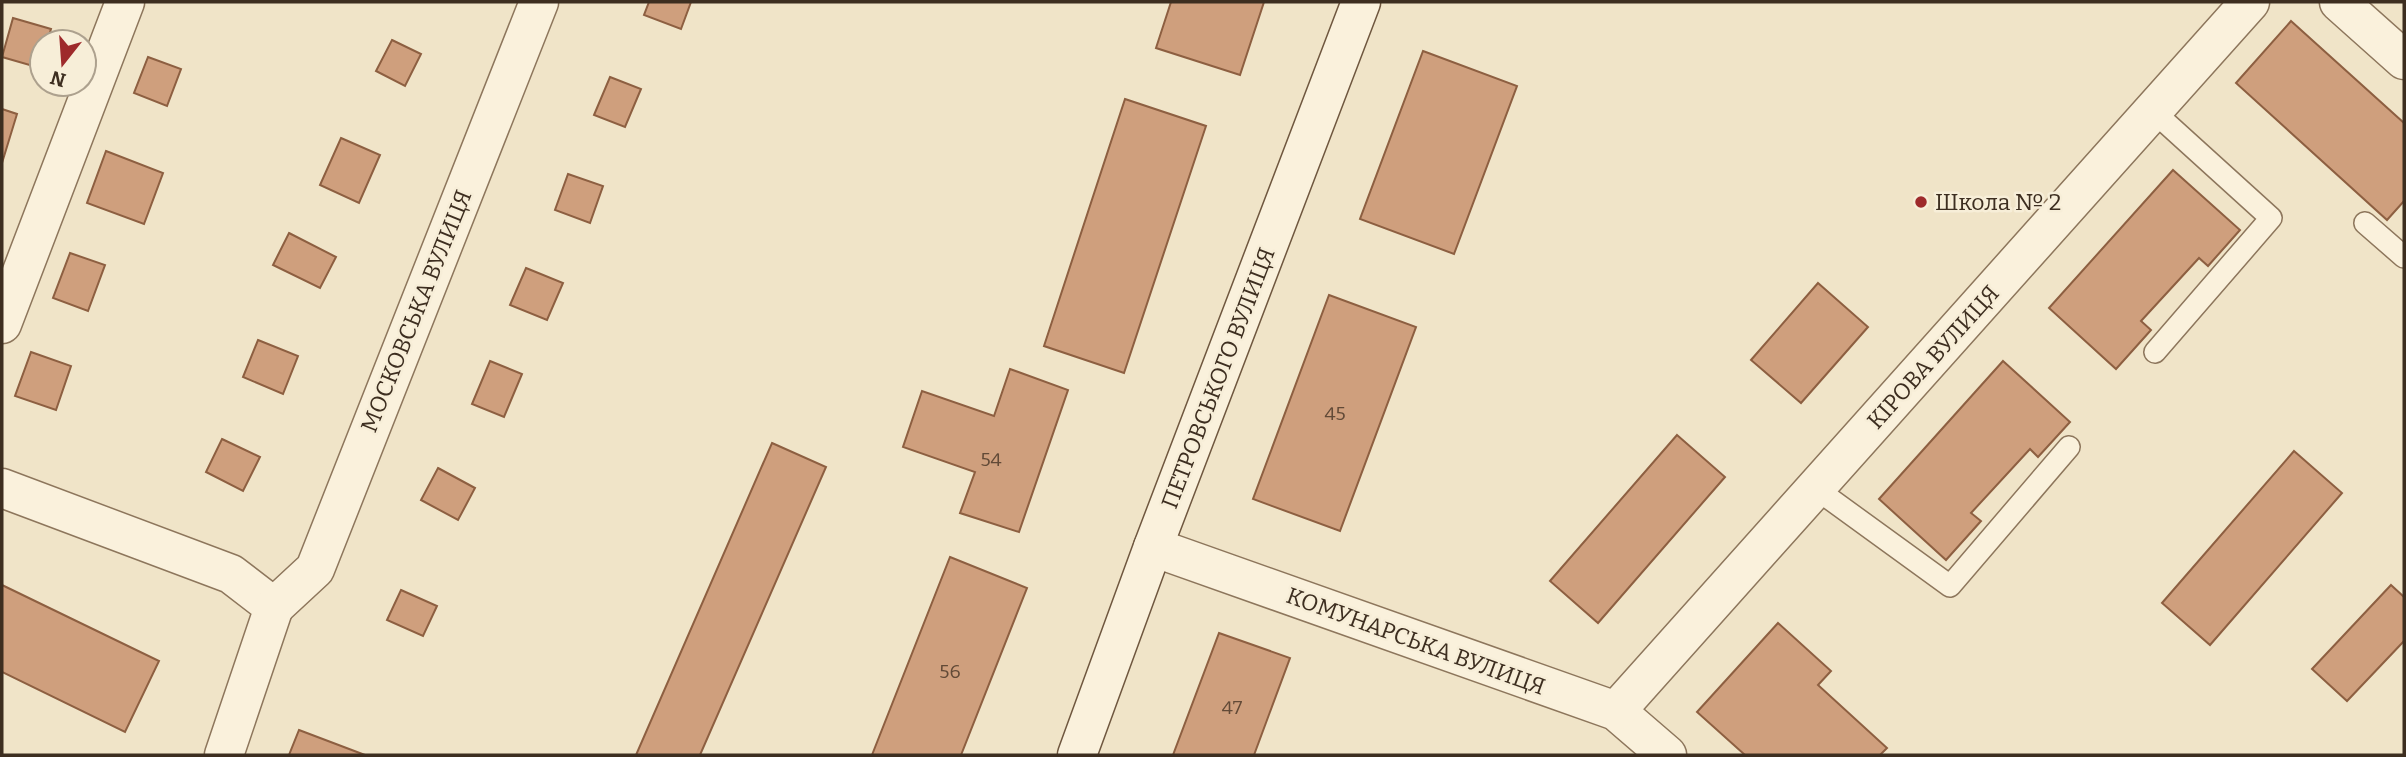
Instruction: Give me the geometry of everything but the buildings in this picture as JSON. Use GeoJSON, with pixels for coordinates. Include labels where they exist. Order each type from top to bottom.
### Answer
{"type":"FeatureCollection","features":[{"type":"Feature","properties":{"kind":"street"},"geometry":{"type":"LineString","coordinates":[[2,324],[125,2]]}},
{"type":"Feature","properties":{"kind":"street","name":"МОСКОВСЬКА ВУЛИЦЯ"},"geometry":{"type":"LineString","coordinates":[[274,607],[314,569],[539,2]]}},
{"type":"Feature","properties":{"kind":"street","name":"ПЕТРОВСЬКОГО ВУЛИЦЯ"},"geometry":{"type":"LineString","coordinates":[[1077,755],[1360,2]]}},
{"type":"Feature","properties":{"kind":"street","name":"КІРОВА ВУЛИЦЯ"},"geometry":{"type":"LineString","coordinates":[[1615,711],[2250,2]]}},
{"type":"Feature","properties":{"kind":"street"},"geometry":{"type":"LineString","coordinates":[[2339,2],[2404,60]]}},
{"type":"Feature","properties":{"kind":"street"},"geometry":{"type":"LineString","coordinates":[[2,488],[231,574],[274,607],[224,755]]}},
{"type":"Feature","properties":{"kind":"street","name":"КОМУНАРСЬКА ВУЛИЦЯ"},"geometry":{"type":"LineString","coordinates":[[1153,547],[1615,711],[1667,755]]}},
{"type":"Feature","properties":{"kind":"lane"},"geometry":{"type":"LineString","coordinates":[[2153,111],[2271,218],[2155,352]]}},
{"type":"Feature","properties":{"kind":"lane"},"geometry":{"type":"LineString","coordinates":[[2365,223],[2404,257]]}},
{"type":"Feature","properties":{"kind":"lane"},"geometry":{"type":"LineString","coordinates":[[1815,488],[1951,586],[2069,447]]}},
{"type":"Feature","properties":{"kind":"place","name":"Школа № 2"},"geometry":{"type":"Point","coordinates":[1921,202]}}]}
